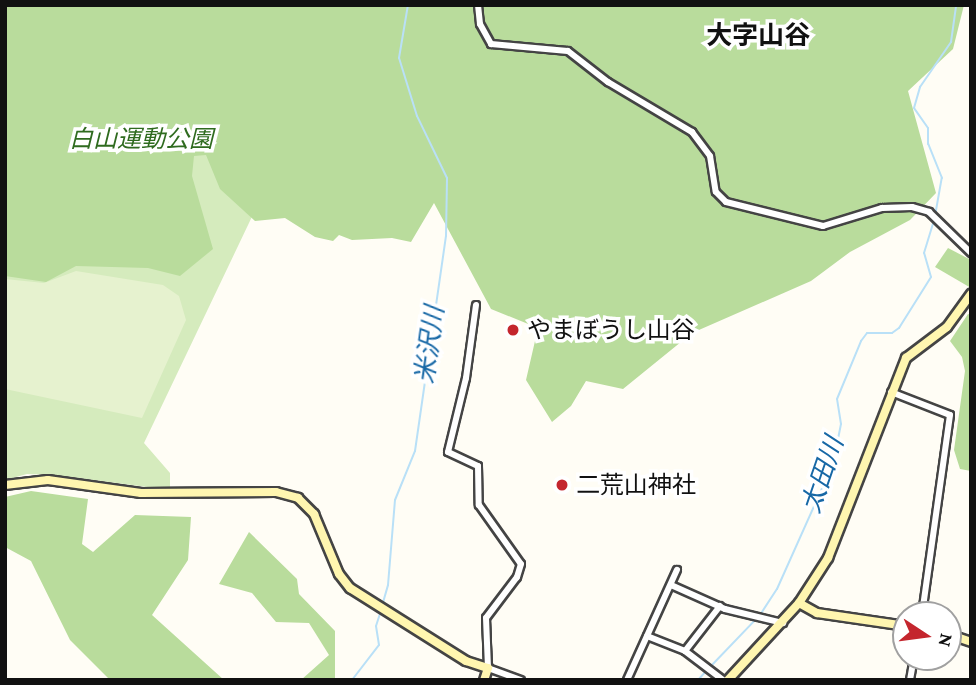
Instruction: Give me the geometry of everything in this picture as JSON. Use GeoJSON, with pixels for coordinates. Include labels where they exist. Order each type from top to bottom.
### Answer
{"type":"FeatureCollection","features":[{"type":"Feature","properties":{"kind":"main road"},"geometry":{"type":"LineString","coordinates":[[726,680],[799,603],[828,558],[851,507],[891,392],[906,358],[947,327],[971,295]]}},
{"type":"Feature","properties":{"kind":"main road"},"geometry":{"type":"LineString","coordinates":[[5,485],[48,480],[141,493],[276,492],[298,498],[314,513],[339,574],[350,588],[369,604],[466,661],[488,668],[484,680]]}},
{"type":"Feature","properties":{"kind":"main road"},"geometry":{"type":"LineString","coordinates":[[799,603],[817,612],[892,624]]}},
{"type":"Feature","properties":{"kind":"street"},"geometry":{"type":"LineString","coordinates":[[478,5],[480,23],[491,44],[568,51],[608,82],[692,132],[710,156],[716,192],[726,202],[823,226],[882,208],[912,207],[929,212],[971,253]]}},
{"type":"Feature","properties":{"kind":"street"},"geometry":{"type":"LineString","coordinates":[[476,305],[466,378],[448,452],[478,466],[479,505],[521,564],[517,577],[486,618],[488,668],[522,680]]}},
{"type":"Feature","properties":{"kind":"street"},"geometry":{"type":"LineString","coordinates":[[891,392],[950,415],[924,601]]}},
{"type":"Feature","properties":{"kind":"street"},"geometry":{"type":"LineString","coordinates":[[627,680],[677,570]]}},
{"type":"Feature","properties":{"kind":"street"},"geometry":{"type":"LineString","coordinates":[[671,585],[720,606],[783,622]]}},
{"type":"Feature","properties":{"kind":"street"},"geometry":{"type":"LineString","coordinates":[[685,651],[720,606]]}},
{"type":"Feature","properties":{"kind":"street"},"geometry":{"type":"LineString","coordinates":[[647,636],[685,651],[726,680]]}},
{"type":"Feature","properties":{"kind":"green space","name":"白山運動公園"},"geometry":{"type":"Polygon","coordinates":[[[5,5],[281,156],[144,443],[170,473],[170,490],[55,475],[27,474],[5,480],[5,5]]]}},
{"type":"Feature","properties":{"kind":"green space"},"geometry":{"type":"Polygon","coordinates":[[[5,5],[964,5],[953,49],[908,91],[936,193],[910,220],[850,252],[811,281],[692,333],[623,389],[586,381],[571,406],[552,422],[526,380],[538,328],[491,309],[434,203],[411,242],[392,238],[352,240],[339,235],[333,241],[315,237],[285,218],[255,221],[220,189],[206,155],[194,156],[192,176],[213,249],[180,276],[148,268],[76,266],[46,282],[5,276],[5,5]]]}},
{"type":"Feature","properties":{"kind":"green space"},"geometry":{"type":"Polygon","coordinates":[[[948,248],[971,260],[971,288],[935,267],[948,248]]]}},
{"type":"Feature","properties":{"kind":"green space"},"geometry":{"type":"Polygon","coordinates":[[[76,271],[163,285],[179,296],[186,320],[142,418],[5,389],[5,279],[44,283],[76,271]]]}},
{"type":"Feature","properties":{"kind":"green space"},"geometry":{"type":"Polygon","coordinates":[[[968,314],[971,315],[971,471],[960,469],[954,450],[965,371],[962,357],[950,341],[968,314]]]}},
{"type":"Feature","properties":{"kind":"green space"},"geometry":{"type":"Polygon","coordinates":[[[31,491],[88,499],[82,544],[93,552],[135,515],[191,517],[188,560],[152,615],[224,680],[110,680],[70,640],[31,561],[5,547],[5,497],[31,491]]]}},
{"type":"Feature","properties":{"kind":"green space"},"geometry":{"type":"Polygon","coordinates":[[[249,532],[297,579],[299,594],[335,631],[335,680],[301,680],[329,655],[309,623],[276,622],[252,593],[219,584],[249,532]]]}},
{"type":"Feature","properties":{"kind":"waterway","name":"米沢川"},"geometry":{"type":"LineString","coordinates":[[382,606],[388,585],[395,500],[415,451],[446,236],[447,178],[417,116],[399,58],[408,5]]}},
{"type":"Feature","properties":{"kind":"waterway","name":"太田川"},"geometry":{"type":"LineString","coordinates":[[935,216],[942,178],[928,144],[928,128],[914,108],[920,87],[951,42],[956,5]]}},
{"type":"Feature","properties":{"kind":"waterway","name":"太田川"},"geometry":{"type":"LineString","coordinates":[[760,615],[777,589],[833,464],[841,424],[837,399],[861,341],[867,333],[892,333],[899,328],[931,277],[924,253],[934,221]]}},
{"type":"Feature","properties":{"kind":"waterway","name":"米沢川"},"geometry":{"type":"LineString","coordinates":[[352,680],[379,645],[376,626],[381,611]]}},
{"type":"Feature","properties":{"kind":"waterway","name":"太田川"},"geometry":{"type":"LineString","coordinates":[[711,666],[756,619]]}},
{"type":"Feature","properties":{"kind":"waterway","name":"太田川"},"geometry":{"type":"LineString","coordinates":[[698,680],[707,670]]}},
{"type":"Feature","properties":{"kind":"place","name":"やまぼうし山谷"},"geometry":{"type":"Point","coordinates":[513,330]}},
{"type":"Feature","properties":{"kind":"place","name":"二荒山神社"},"geometry":{"type":"Point","coordinates":[562,485]}},
{"type":"Feature","properties":{"kind":"district","name":"大字山谷"},"geometry":{"type":"Point","coordinates":[758,36]}}]}
